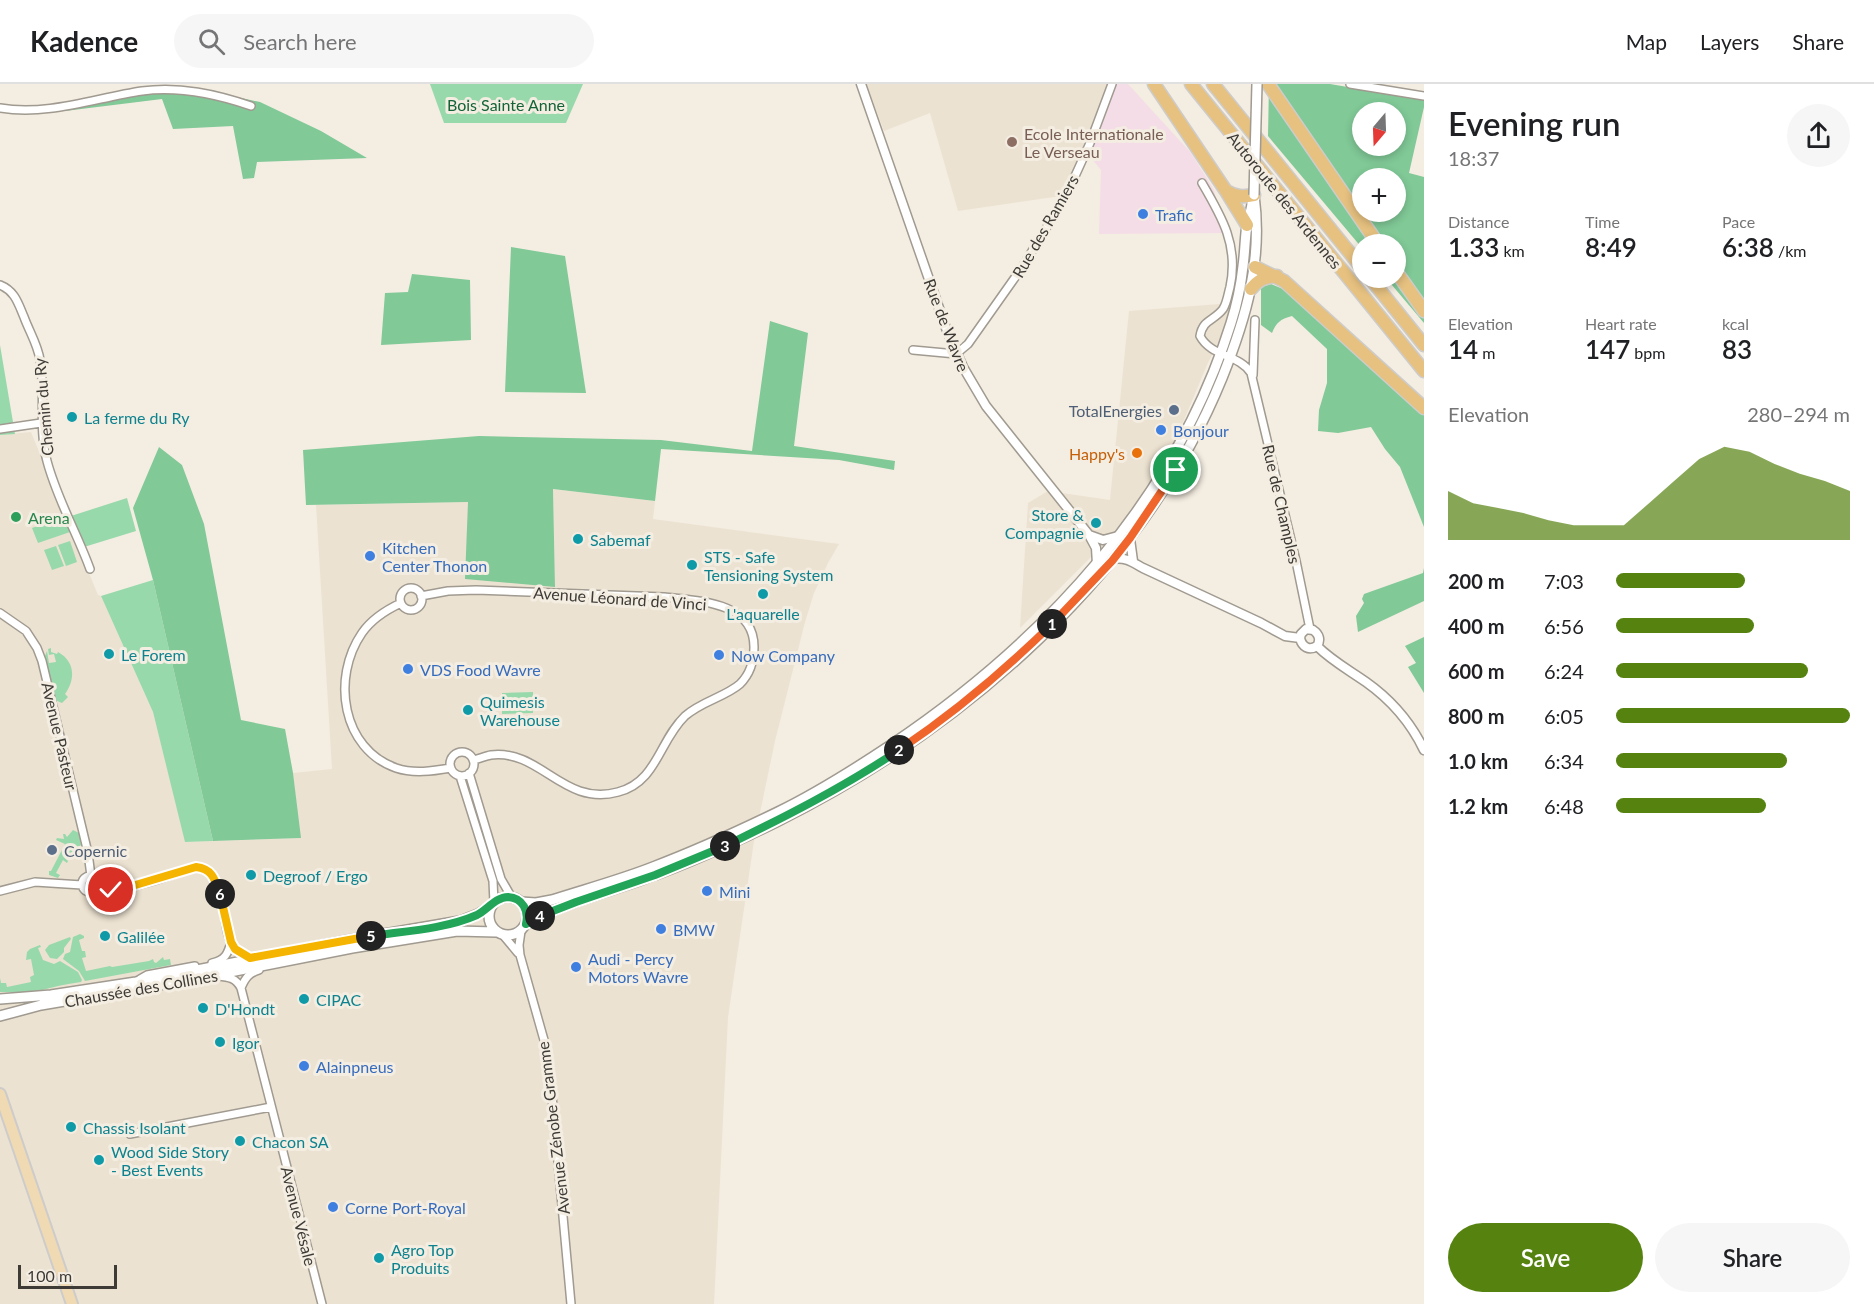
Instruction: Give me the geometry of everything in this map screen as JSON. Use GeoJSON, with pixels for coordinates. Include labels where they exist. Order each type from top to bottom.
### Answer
{"type":"FeatureCollection","features":[{"type":"Feature","properties":{"kind":"highway"},"geometry":{"type":"LineString","coordinates":[[1154,84],[1247,225]]}},
{"type":"Feature","properties":{"kind":"highway","name":"Autoroute des Ardennes"},"geometry":{"type":"LineString","coordinates":[[1191,84],[1424,371]]}},
{"type":"Feature","properties":{"kind":"highway","name":"Autoroute des Ardennes"},"geometry":{"type":"LineString","coordinates":[[1213,84],[1352,256]]}},
{"type":"Feature","properties":{"kind":"highway"},"geometry":{"type":"LineString","coordinates":[[1268,84],[1371,234]]}},
{"type":"Feature","properties":{"kind":"highway"},"geometry":{"type":"LineString","coordinates":[[1226,191],[1234,195],[1248,196]]}},
{"type":"Feature","properties":{"kind":"highway"},"geometry":{"type":"LineString","coordinates":[[1255,267],[1284,281],[1424,408]]}},
{"type":"Feature","properties":{"kind":"highway"},"geometry":{"type":"LineString","coordinates":[[1251,290],[1258,281],[1277,276]]}},
{"type":"Feature","properties":{"kind":"highway"},"geometry":{"type":"LineString","coordinates":[[1406,286],[1424,311]]}},
{"type":"Feature","properties":{"kind":"highway"},"geometry":{"type":"LineString","coordinates":[[1378,288],[1424,345]]}},
{"type":"Feature","properties":{"kind":"main road"},"geometry":{"type":"LineString","coordinates":[[1110,555],[1097,564],[1017,646],[956,698],[864,763],[780,811],[702,847],[616,880],[536,903],[502,898],[493,905],[489,917],[492,928],[509,936],[554,910],[700,857],[776,822],[867,772],[960,706],[1067,610],[1166,486],[1203,422],[1230,357],[1251,290],[1255,267],[1250,257],[1254,211],[1248,196],[1257,84]]}},
{"type":"Feature","properties":{"kind":"main road"},"geometry":{"type":"LineString","coordinates":[[1127,535],[1184,437],[1220,353],[1237,301],[1247,225],[1254,211]]}},
{"type":"Feature","properties":{"kind":"main road"},"geometry":{"type":"LineString","coordinates":[[517,900],[527,912],[523,927]]}},
{"type":"Feature","properties":{"kind":"main road","name":"Chaussée des Collines"},"geometry":{"type":"LineString","coordinates":[[0,999],[51,995],[136,982],[250,958],[460,921],[493,905]]}},
{"type":"Feature","properties":{"kind":"main road","name":"Chaussée des Collines"},"geometry":{"type":"LineString","coordinates":[[0,1016],[41,1005],[206,977],[329,952],[457,931],[500,933]]}},
{"type":"Feature","properties":{"kind":"main road"},"geometry":{"type":"LineString","coordinates":[[0,1094],[72,1304]]}},
{"type":"Feature","properties":{"kind":"street","name":"Rue de Wavre"},"geometry":{"type":"LineString","coordinates":[[861,84],[956,354],[986,406],[1089,535],[1096,548],[1097,564]]}},
{"type":"Feature","properties":{"kind":"street","name":"Rue des Ramiers"},"geometry":{"type":"LineString","coordinates":[[956,354],[968,344],[1021,269],[1066,196],[1090,143],[1112,84]]}},
{"type":"Feature","properties":{"kind":"street"},"geometry":{"type":"LineString","coordinates":[[1350,84],[1383,87],[1424,96]]}},
{"type":"Feature","properties":{"kind":"street"},"geometry":{"type":"LineString","coordinates":[[0,108],[19,110],[87,104],[143,91],[173,89],[207,93],[251,106]]}},
{"type":"Feature","properties":{"kind":"street"},"geometry":{"type":"LineString","coordinates":[[1202,183],[1221,214],[1231,248],[1233,274],[1223,309],[1204,324],[1200,336],[1206,346],[1247,367],[1253,379]]}},
{"type":"Feature","properties":{"kind":"street","name":"Chemin du Ry"},"geometry":{"type":"LineString","coordinates":[[0,285],[16,297],[39,353],[43,447],[51,474],[90,569]]}},
{"type":"Feature","properties":{"kind":"street","name":"Rue de Champles"},"geometry":{"type":"LineString","coordinates":[[1255,320],[1253,379],[1310,629],[1318,636],[1317,646]]}},
{"type":"Feature","properties":{"kind":"street"},"geometry":{"type":"LineString","coordinates":[[913,350],[956,354]]}},
{"type":"Feature","properties":{"kind":"street"},"geometry":{"type":"LineString","coordinates":[[0,429],[42,423]]}},
{"type":"Feature","properties":{"kind":"street"},"geometry":{"type":"LineString","coordinates":[[1089,535],[1103,540],[1127,535],[1133,561]]}},
{"type":"Feature","properties":{"kind":"street"},"geometry":{"type":"LineString","coordinates":[[1110,555],[1133,561],[1143,568],[1285,636],[1300,638]]}},
{"type":"Feature","properties":{"kind":"street","name":"Avenue Léonard de Vinci"},"geometry":{"type":"LineString","coordinates":[[406,590],[416,590],[421,596],[421,603],[415,609],[406,609],[401,603],[401,597],[406,590]]}},
{"type":"Feature","properties":{"kind":"street","name":"Avenue Léonard de Vinci"},"geometry":{"type":"LineString","coordinates":[[401,603],[387,610],[362,633],[354,647],[345,676],[344,691],[353,730],[363,746],[378,759],[396,768],[413,772],[451,768],[452,758],[459,753],[467,753],[473,760],[491,755],[509,756],[543,770],[558,781],[590,795],[620,792],[646,776],[666,741],[684,717],[698,706],[739,684],[749,672],[754,657],[752,633],[739,615],[726,607],[679,599],[476,590],[448,591],[421,596]]}},
{"type":"Feature","properties":{"kind":"street","name":"Avenue Pasteur"},"geometry":{"type":"LineString","coordinates":[[0,613],[26,631],[42,660],[88,853],[91,876]]}},
{"type":"Feature","properties":{"kind":"street"},"geometry":{"type":"LineString","coordinates":[[1310,629],[1303,632],[1300,638],[1301,643],[1306,648],[1317,646],[1331,659],[1368,684],[1408,723],[1424,750]]}},
{"type":"Feature","properties":{"kind":"street"},"geometry":{"type":"LineString","coordinates":[[460,776],[473,769],[473,760]]}},
{"type":"Feature","properties":{"kind":"street"},"geometry":{"type":"LineString","coordinates":[[451,768],[460,776],[493,881],[493,905]]}},
{"type":"Feature","properties":{"kind":"street"},"geometry":{"type":"LineString","coordinates":[[469,773],[501,879],[517,900]]}},
{"type":"Feature","properties":{"kind":"street"},"geometry":{"type":"LineString","coordinates":[[97,887],[107,890],[124,888],[196,867],[204,868],[214,878],[222,901],[231,942],[235,949],[250,958]]}},
{"type":"Feature","properties":{"kind":"street"},"geometry":{"type":"LineString","coordinates":[[82,885],[83,880],[91,876],[97,882],[97,887]]}},
{"type":"Feature","properties":{"kind":"street"},"geometry":{"type":"LineString","coordinates":[[0,891],[35,882],[82,885],[87,891],[97,887]]}},
{"type":"Feature","properties":{"kind":"street","name":"Avenue Zénobe Gramme"},"geometry":{"type":"LineString","coordinates":[[523,927],[519,945],[520,955],[544,1040],[551,1085],[571,1304]]}},
{"type":"Feature","properties":{"kind":"street","name":"Avenue Zénobe Gramme"},"geometry":{"type":"LineString","coordinates":[[500,933],[520,955]]}},
{"type":"Feature","properties":{"kind":"street"},"geometry":{"type":"LineString","coordinates":[[136,982],[147,975],[221,961],[229,951],[231,942]]}},
{"type":"Feature","properties":{"kind":"street"},"geometry":{"type":"LineString","coordinates":[[241,988],[250,972],[312,960],[329,952]]}},
{"type":"Feature","properties":{"kind":"street"},"geometry":{"type":"LineString","coordinates":[[206,977],[232,978],[241,988]]}},
{"type":"Feature","properties":{"kind":"street","name":"Avenue Vésale"},"geometry":{"type":"LineString","coordinates":[[241,988],[322,1304]]}},
{"type":"Feature","properties":{"kind":"street"},"geometry":{"type":"LineString","coordinates":[[130,1134],[271,1107]]}},
{"type":"Feature","properties":{"kind":"shaded area","name":"Ecole Internationale Le Verseau"},"geometry":{"type":"Polygon","coordinates":[[[866,84],[1109,84],[1082,153],[1061,196],[958,211],[930,113],[884,131],[866,84]]]}},
{"type":"Feature","properties":{"kind":"shaded area"},"geometry":{"type":"Polygon","coordinates":[[[1109,84],[1128,84],[1191,153],[1214,190],[1224,233],[1099,234],[1101,170],[1092,159],[1082,153],[1109,84]]]}},
{"type":"Feature","properties":{"kind":"shaded area"},"geometry":{"type":"Polygon","coordinates":[[[1220,304],[1230,306],[1222,334],[1176,439],[1157,473],[1113,535],[1020,628],[1028,503],[1048,491],[1110,500],[1129,311],[1220,304]]]}},
{"type":"Feature","properties":{"kind":"shaded area"},"geometry":{"type":"Polygon","coordinates":[[[31,432],[98,595],[101,596],[153,712],[186,842],[300,838],[293,773],[332,769],[316,505],[468,502],[555,587],[553,489],[655,501],[653,519],[839,544],[814,593],[805,622],[775,741],[754,841],[728,1017],[714,1304],[0,1304],[0,435],[31,432]]]}},
{"type":"Feature","properties":{"kind":"green space","name":"Bois Sainte Anne"},"geometry":{"type":"Polygon","coordinates":[[[430,84],[583,84],[566,123],[444,123],[430,84]]]}},
{"type":"Feature","properties":{"kind":"green space"},"geometry":{"type":"Polygon","coordinates":[[[1269,84],[1330,84],[1424,100],[1409,173],[1424,177],[1424,323],[1394,288],[1406,288],[1406,234],[1352,234],[1352,236],[1268,136],[1269,84]]]}},
{"type":"Feature","properties":{"kind":"green space"},"geometry":{"type":"Polygon","coordinates":[[[190,87],[260,102],[321,131],[367,158],[257,162],[254,178],[243,179],[233,126],[173,129],[162,99],[65,111],[62,103],[139,89],[190,87]]]}},
{"type":"Feature","properties":{"kind":"green space"},"geometry":{"type":"Polygon","coordinates":[[[511,247],[565,256],[586,393],[505,392],[511,247]]]}},
{"type":"Feature","properties":{"kind":"green space"},"geometry":{"type":"Polygon","coordinates":[[[412,274],[470,280],[471,340],[381,345],[385,293],[408,292],[412,274]]]}},
{"type":"Feature","properties":{"kind":"green space"},"geometry":{"type":"Polygon","coordinates":[[[1271,284],[1283,289],[1424,414],[1424,527],[1400,467],[1371,427],[1338,433],[1318,431],[1319,410],[1327,383],[1327,349],[1292,316],[1279,322],[1272,333],[1261,325],[1261,287],[1271,284]]]}},
{"type":"Feature","properties":{"kind":"green space"},"geometry":{"type":"Polygon","coordinates":[[[770,321],[808,333],[794,446],[895,461],[894,470],[839,460],[661,449],[655,501],[553,489],[555,587],[465,579],[468,502],[306,505],[303,450],[479,436],[661,440],[752,451],[770,321]]]}},
{"type":"Feature","properties":{"kind":"green space"},"geometry":{"type":"Polygon","coordinates":[[[0,345],[15,434],[0,435],[0,345]]]}},
{"type":"Feature","properties":{"kind":"green space"},"geometry":{"type":"Polygon","coordinates":[[[159,447],[182,465],[204,524],[241,720],[285,729],[301,838],[213,841],[153,580],[133,508],[159,447]]]}},
{"type":"Feature","properties":{"kind":"green space"},"geometry":{"type":"Polygon","coordinates":[[[127,498],[136,531],[84,547],[71,516],[127,498]]]}},
{"type":"Feature","properties":{"kind":"green space"},"geometry":{"type":"Polygon","coordinates":[[[64,516],[70,532],[38,543],[32,528],[64,516]]]}},
{"type":"Feature","properties":{"kind":"green space"},"geometry":{"type":"Polygon","coordinates":[[[70,541],[77,562],[66,566],[58,545],[70,541]]]}},
{"type":"Feature","properties":{"kind":"green space"},"geometry":{"type":"Polygon","coordinates":[[[56,546],[64,566],[52,570],[44,550],[56,546]]]}},
{"type":"Feature","properties":{"kind":"green space"},"geometry":{"type":"Polygon","coordinates":[[[1424,568],[1424,601],[1358,632],[1356,616],[1364,603],[1362,599],[1364,594],[1423,573],[1424,568]]]}},
{"type":"Feature","properties":{"kind":"green space"},"geometry":{"type":"Polygon","coordinates":[[[153,580],[213,841],[185,842],[153,712],[101,596],[153,580]]]}},
{"type":"Feature","properties":{"kind":"green space"},"geometry":{"type":"Polygon","coordinates":[[[1424,637],[1424,693],[1408,667],[1416,663],[1405,646],[1424,637]]]}},
{"type":"Feature","properties":{"kind":"green space"},"geometry":{"type":"Polygon","coordinates":[[[51,648],[51,652],[57,654],[58,652],[64,656],[71,666],[71,683],[65,694],[68,697],[62,703],[55,700],[45,656],[47,651],[49,663],[56,662],[54,654],[49,655],[48,649],[51,648]]]}},
{"type":"Feature","properties":{"kind":"green space"},"geometry":{"type":"Polygon","coordinates":[[[533,692],[533,713],[502,714],[502,693],[533,692]]]}},
{"type":"Feature","properties":{"kind":"green space"},"geometry":{"type":"Polygon","coordinates":[[[73,830],[79,833],[81,845],[65,858],[67,863],[63,860],[56,873],[60,875],[58,878],[49,875],[49,871],[65,844],[56,840],[57,838],[64,839],[63,834],[67,837],[73,830]]]}},
{"type":"Feature","properties":{"kind":"green space"},"geometry":{"type":"Polygon","coordinates":[[[80,934],[84,936],[79,940],[82,951],[85,951],[86,957],[82,958],[86,971],[153,959],[156,963],[163,957],[164,960],[170,959],[171,965],[85,981],[79,971],[63,959],[65,954],[70,952],[73,937],[80,934]]]}},
{"type":"Feature","properties":{"kind":"green space"},"geometry":{"type":"Polygon","coordinates":[[[70,937],[64,952],[57,959],[50,958],[45,950],[49,945],[70,937]]]}},
{"type":"Feature","properties":{"kind":"green space"},"geometry":{"type":"Polygon","coordinates":[[[40,945],[41,947],[38,948],[43,960],[54,964],[60,961],[78,972],[81,982],[34,992],[0,992],[0,978],[1,983],[6,983],[7,987],[31,982],[30,977],[34,975],[31,959],[26,960],[27,952],[40,945]]]}},
{"type":"Feature","properties":{"kind":"place","name":"Ecole Internationale Le Verseau"},"geometry":{"type":"Point","coordinates":[1012,142]}},
{"type":"Feature","properties":{"kind":"place","name":"Trafic"},"geometry":{"type":"Point","coordinates":[1143,214]}},
{"type":"Feature","properties":{"kind":"place","name":"TotalEnergies"},"geometry":{"type":"Point","coordinates":[1174,410]}},
{"type":"Feature","properties":{"kind":"place","name":"La ferme du Ry"},"geometry":{"type":"Point","coordinates":[72,417]}},
{"type":"Feature","properties":{"kind":"place","name":"Bonjour"},"geometry":{"type":"Point","coordinates":[1161,430]}},
{"type":"Feature","properties":{"kind":"place","name":"Happy's"},"geometry":{"type":"Point","coordinates":[1137,453]}},
{"type":"Feature","properties":{"kind":"place","name":"Arena"},"geometry":{"type":"Point","coordinates":[16,517]}},
{"type":"Feature","properties":{"kind":"place","name":"Store & Compagnie"},"geometry":{"type":"Point","coordinates":[1096,523]}},
{"type":"Feature","properties":{"kind":"place","name":"Sabemaf"},"geometry":{"type":"Point","coordinates":[578,539]}},
{"type":"Feature","properties":{"kind":"place","name":"Kitchen Center Thonon"},"geometry":{"type":"Point","coordinates":[370,556]}},
{"type":"Feature","properties":{"kind":"place","name":"STS - Safe Tensioning System"},"geometry":{"type":"Point","coordinates":[692,565]}},
{"type":"Feature","properties":{"kind":"place","name":"L'aquarelle"},"geometry":{"type":"Point","coordinates":[763,594]}},
{"type":"Feature","properties":{"kind":"place","name":"Le Forem"},"geometry":{"type":"Point","coordinates":[109,654]}},
{"type":"Feature","properties":{"kind":"place","name":"Now Company"},"geometry":{"type":"Point","coordinates":[719,655]}},
{"type":"Feature","properties":{"kind":"place","name":"VDS Food Wavre"},"geometry":{"type":"Point","coordinates":[408,669]}},
{"type":"Feature","properties":{"kind":"place","name":"Quimesis Warehouse"},"geometry":{"type":"Point","coordinates":[468,710]}},
{"type":"Feature","properties":{"kind":"place","name":"Copernic"},"geometry":{"type":"Point","coordinates":[52,850]}},
{"type":"Feature","properties":{"kind":"place","name":"Degroof / Ergo"},"geometry":{"type":"Point","coordinates":[251,875]}},
{"type":"Feature","properties":{"kind":"place","name":"Mini"},"geometry":{"type":"Point","coordinates":[707,891]}},
{"type":"Feature","properties":{"kind":"place","name":"BMW"},"geometry":{"type":"Point","coordinates":[661,929]}},
{"type":"Feature","properties":{"kind":"place","name":"Galilée"},"geometry":{"type":"Point","coordinates":[105,936]}},
{"type":"Feature","properties":{"kind":"place","name":"Audi - Percy Motors Wavre"},"geometry":{"type":"Point","coordinates":[576,967]}},
{"type":"Feature","properties":{"kind":"place","name":"CIPAC"},"geometry":{"type":"Point","coordinates":[304,999]}},
{"type":"Feature","properties":{"kind":"place","name":"D'Hondt"},"geometry":{"type":"Point","coordinates":[203,1008]}},
{"type":"Feature","properties":{"kind":"place","name":"Igor"},"geometry":{"type":"Point","coordinates":[220,1042]}},
{"type":"Feature","properties":{"kind":"place","name":"Alainpneus"},"geometry":{"type":"Point","coordinates":[304,1066]}},
{"type":"Feature","properties":{"kind":"place","name":"Chassis Isolant"},"geometry":{"type":"Point","coordinates":[71,1127]}},
{"type":"Feature","properties":{"kind":"place","name":"Chacon SA"},"geometry":{"type":"Point","coordinates":[240,1141]}},
{"type":"Feature","properties":{"kind":"place","name":"Wood Side Story - Best Events"},"geometry":{"type":"Point","coordinates":[99,1160]}},
{"type":"Feature","properties":{"kind":"place","name":"Corne Port-Royal"},"geometry":{"type":"Point","coordinates":[333,1207]}},
{"type":"Feature","properties":{"kind":"place","name":"Agro Top Produits"},"geometry":{"type":"Point","coordinates":[379,1258]}},
{"type":"Feature","properties":{"kind":"route"},"geometry":{"type":"LineString","coordinates":[[111,890],[196,867],[204,868],[214,878],[222,901],[231,942],[235,949],[250,958],[460,921],[478,914],[498,900],[507,897],[517,899],[525,906],[526,924],[554,910],[655,875],[700,857],[810,804],[867,772],[960,706],[999,674],[1067,610],[1130,538],[1176,470]]}}]}
